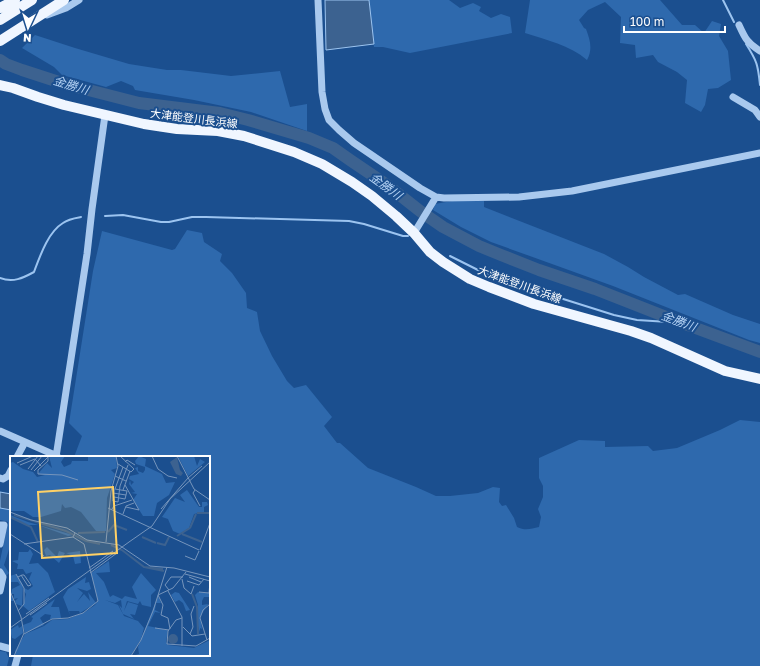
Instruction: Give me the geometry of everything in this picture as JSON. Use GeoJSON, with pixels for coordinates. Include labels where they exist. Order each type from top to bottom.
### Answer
{"type":"FeatureCollection","features":[{"type":"Feature","properties":{"kind":"main road"},"geometry":{"type":"LineString","coordinates":[[0,8],[15,0]]}},
{"type":"Feature","properties":{"kind":"main road"},"geometry":{"type":"LineString","coordinates":[[0,20],[32,0]]}},
{"type":"Feature","properties":{"kind":"main road"},"geometry":{"type":"LineString","coordinates":[[1,40],[64,0]]}},
{"type":"Feature","properties":{"kind":"main road","name":"大津能登川長浜線"},"geometry":{"type":"LineString","coordinates":[[0,85],[64,105],[144,124],[177,129],[218,131],[244,136],[294,152],[322,164],[372,196],[415,231],[430,252],[470,279],[534,304],[631,330],[725,371],[760,379]]}},
{"type":"Feature","properties":{"kind":"street"},"geometry":{"type":"LineString","coordinates":[[0,8],[9,0]]}},
{"type":"Feature","properties":{"kind":"street"},"geometry":{"type":"LineString","coordinates":[[36,18],[66,8],[79,0]]}},
{"type":"Feature","properties":{"kind":"street"},"geometry":{"type":"LineString","coordinates":[[318,0],[322,92],[325,109],[329,120],[354,143],[420,188],[434,200]]}},
{"type":"Feature","properties":{"kind":"street"},"geometry":{"type":"LineString","coordinates":[[739,25],[745,38],[751,46],[760,51]]}},
{"type":"Feature","properties":{"kind":"street"},"geometry":{"type":"LineString","coordinates":[[733,97],[754,110],[760,117]]}},
{"type":"Feature","properties":{"kind":"street"},"geometry":{"type":"LineString","coordinates":[[0,430],[57,456],[86,262],[105,115]]}},
{"type":"Feature","properties":{"kind":"street"},"geometry":{"type":"LineString","coordinates":[[415,231],[434,200],[444,198],[519,197],[572,191],[760,153]]}},
{"type":"Feature","properties":{"kind":"street"},"geometry":{"type":"LineString","coordinates":[[17,456],[24,442]]}},
{"type":"Feature","properties":{"kind":"street"},"geometry":{"type":"LineString","coordinates":[[0,478],[3,479],[8,476],[10,472]]}},
{"type":"Feature","properties":{"kind":"street"},"geometry":{"type":"LineString","coordinates":[[0,525],[4,525],[0,544]]}},
{"type":"Feature","properties":{"kind":"street"},"geometry":{"type":"LineString","coordinates":[[0,572],[3,577],[0,591]]}},
{"type":"Feature","properties":{"kind":"street"},"geometry":{"type":"LineString","coordinates":[[0,646],[10,649]]}},
{"type":"Feature","properties":{"kind":"street"},"geometry":{"type":"LineString","coordinates":[[15,666],[18,656]]}},
{"type":"Feature","properties":{"kind":"shaded area"},"geometry":{"type":"Polygon","coordinates":[[[325,0],[369,0],[374,44],[326,50],[325,0]]]}},
{"type":"Feature","properties":{"kind":"shaded area"},"geometry":{"type":"Polygon","coordinates":[[[369,0],[449,0],[460,8],[473,3],[481,7],[479,11],[491,18],[501,14],[510,17],[512,33],[410,53],[383,47],[374,47],[369,0]]]}},
{"type":"Feature","properties":{"kind":"shaded area"},"geometry":{"type":"Polygon","coordinates":[[[530,0],[660,0],[682,25],[695,25],[704,33],[712,21],[721,24],[719,36],[728,51],[731,80],[718,88],[708,89],[705,105],[701,112],[685,103],[687,80],[677,72],[658,62],[653,55],[636,58],[635,45],[620,43],[621,17],[605,2],[588,10],[579,20],[586,29],[590,41],[590,52],[587,60],[573,50],[525,33],[530,0]]]}},
{"type":"Feature","properties":{"kind":"shaded area"},"geometry":{"type":"Polygon","coordinates":[[[35,35],[129,64],[167,70],[181,70],[231,76],[280,71],[290,107],[307,104],[307,131],[251,112],[135,90],[133,86],[121,81],[106,87],[62,75],[54,67],[22,48],[35,35]]]}},
{"type":"Feature","properties":{"kind":"shaded area"},"geometry":{"type":"Polygon","coordinates":[[[457,200],[484,201],[484,207],[604,254],[678,295],[685,294],[733,315],[760,324],[760,343],[613,286],[491,242],[461,227],[433,210],[435,204],[457,200]]]}},
{"type":"Feature","properties":{"kind":"shaded area"},"geometry":{"type":"Polygon","coordinates":[[[187,230],[202,233],[204,242],[222,254],[220,261],[232,273],[246,293],[247,308],[257,312],[260,331],[272,356],[287,381],[294,388],[306,385],[332,417],[324,426],[337,443],[340,443],[368,468],[436,496],[478,493],[493,487],[500,488],[499,502],[502,506],[506,505],[514,518],[517,527],[523,529],[539,527],[541,517],[538,509],[543,497],[543,486],[539,478],[539,458],[579,440],[605,441],[605,447],[648,446],[653,451],[677,448],[740,420],[760,422],[760,666],[31,666],[33,656],[210,656],[210,456],[74,456],[82,436],[69,423],[93,271],[102,231],[172,250],[175,249],[187,230]]]}},
{"type":"Feature","properties":{"kind":"shaded area"},"geometry":{"type":"Polygon","coordinates":[[[0,492],[10,494],[10,510],[0,508],[0,492]]]}},
{"type":"Feature","properties":{"kind":"shaded area"},"geometry":{"type":"Polygon","coordinates":[[[0,508],[10,510],[10,546],[4,565],[9,573],[6,576],[0,567],[0,561],[8,522],[0,520],[0,508]]]}},
{"type":"Feature","properties":{"kind":"shaded area"},"geometry":{"type":"Polygon","coordinates":[[[0,651],[6,652],[9,658],[7,666],[0,666],[0,651]]]}},
{"type":"Feature","properties":{"kind":"waterway"},"geometry":{"type":"LineString","coordinates":[[723,0],[734,22]]}},
{"type":"Feature","properties":{"kind":"waterway"},"geometry":{"type":"LineString","coordinates":[[746,44],[756,63],[760,85]]}},
{"type":"Feature","properties":{"kind":"waterway","name":"金勝川"},"geometry":{"type":"LineString","coordinates":[[0,60],[22,70],[65,84],[139,103],[220,113],[309,138],[333,148],[387,185],[443,227],[479,246],[539,270],[595,289],[760,352]]}},
{"type":"Feature","properties":{"kind":"waterway"},"geometry":{"type":"LineString","coordinates":[[105,216],[123,215],[161,222],[169,222],[192,217],[349,221],[403,236],[408,236]]}},
{"type":"Feature","properties":{"kind":"waterway"},"geometry":{"type":"LineString","coordinates":[[0,278],[14,280],[34,272],[45,245],[53,232],[65,222],[81,217]]}},
{"type":"Feature","properties":{"kind":"waterway"},"geometry":{"type":"LineString","coordinates":[[450,256],[478,270],[614,315],[637,320],[684,323]]}}]}
